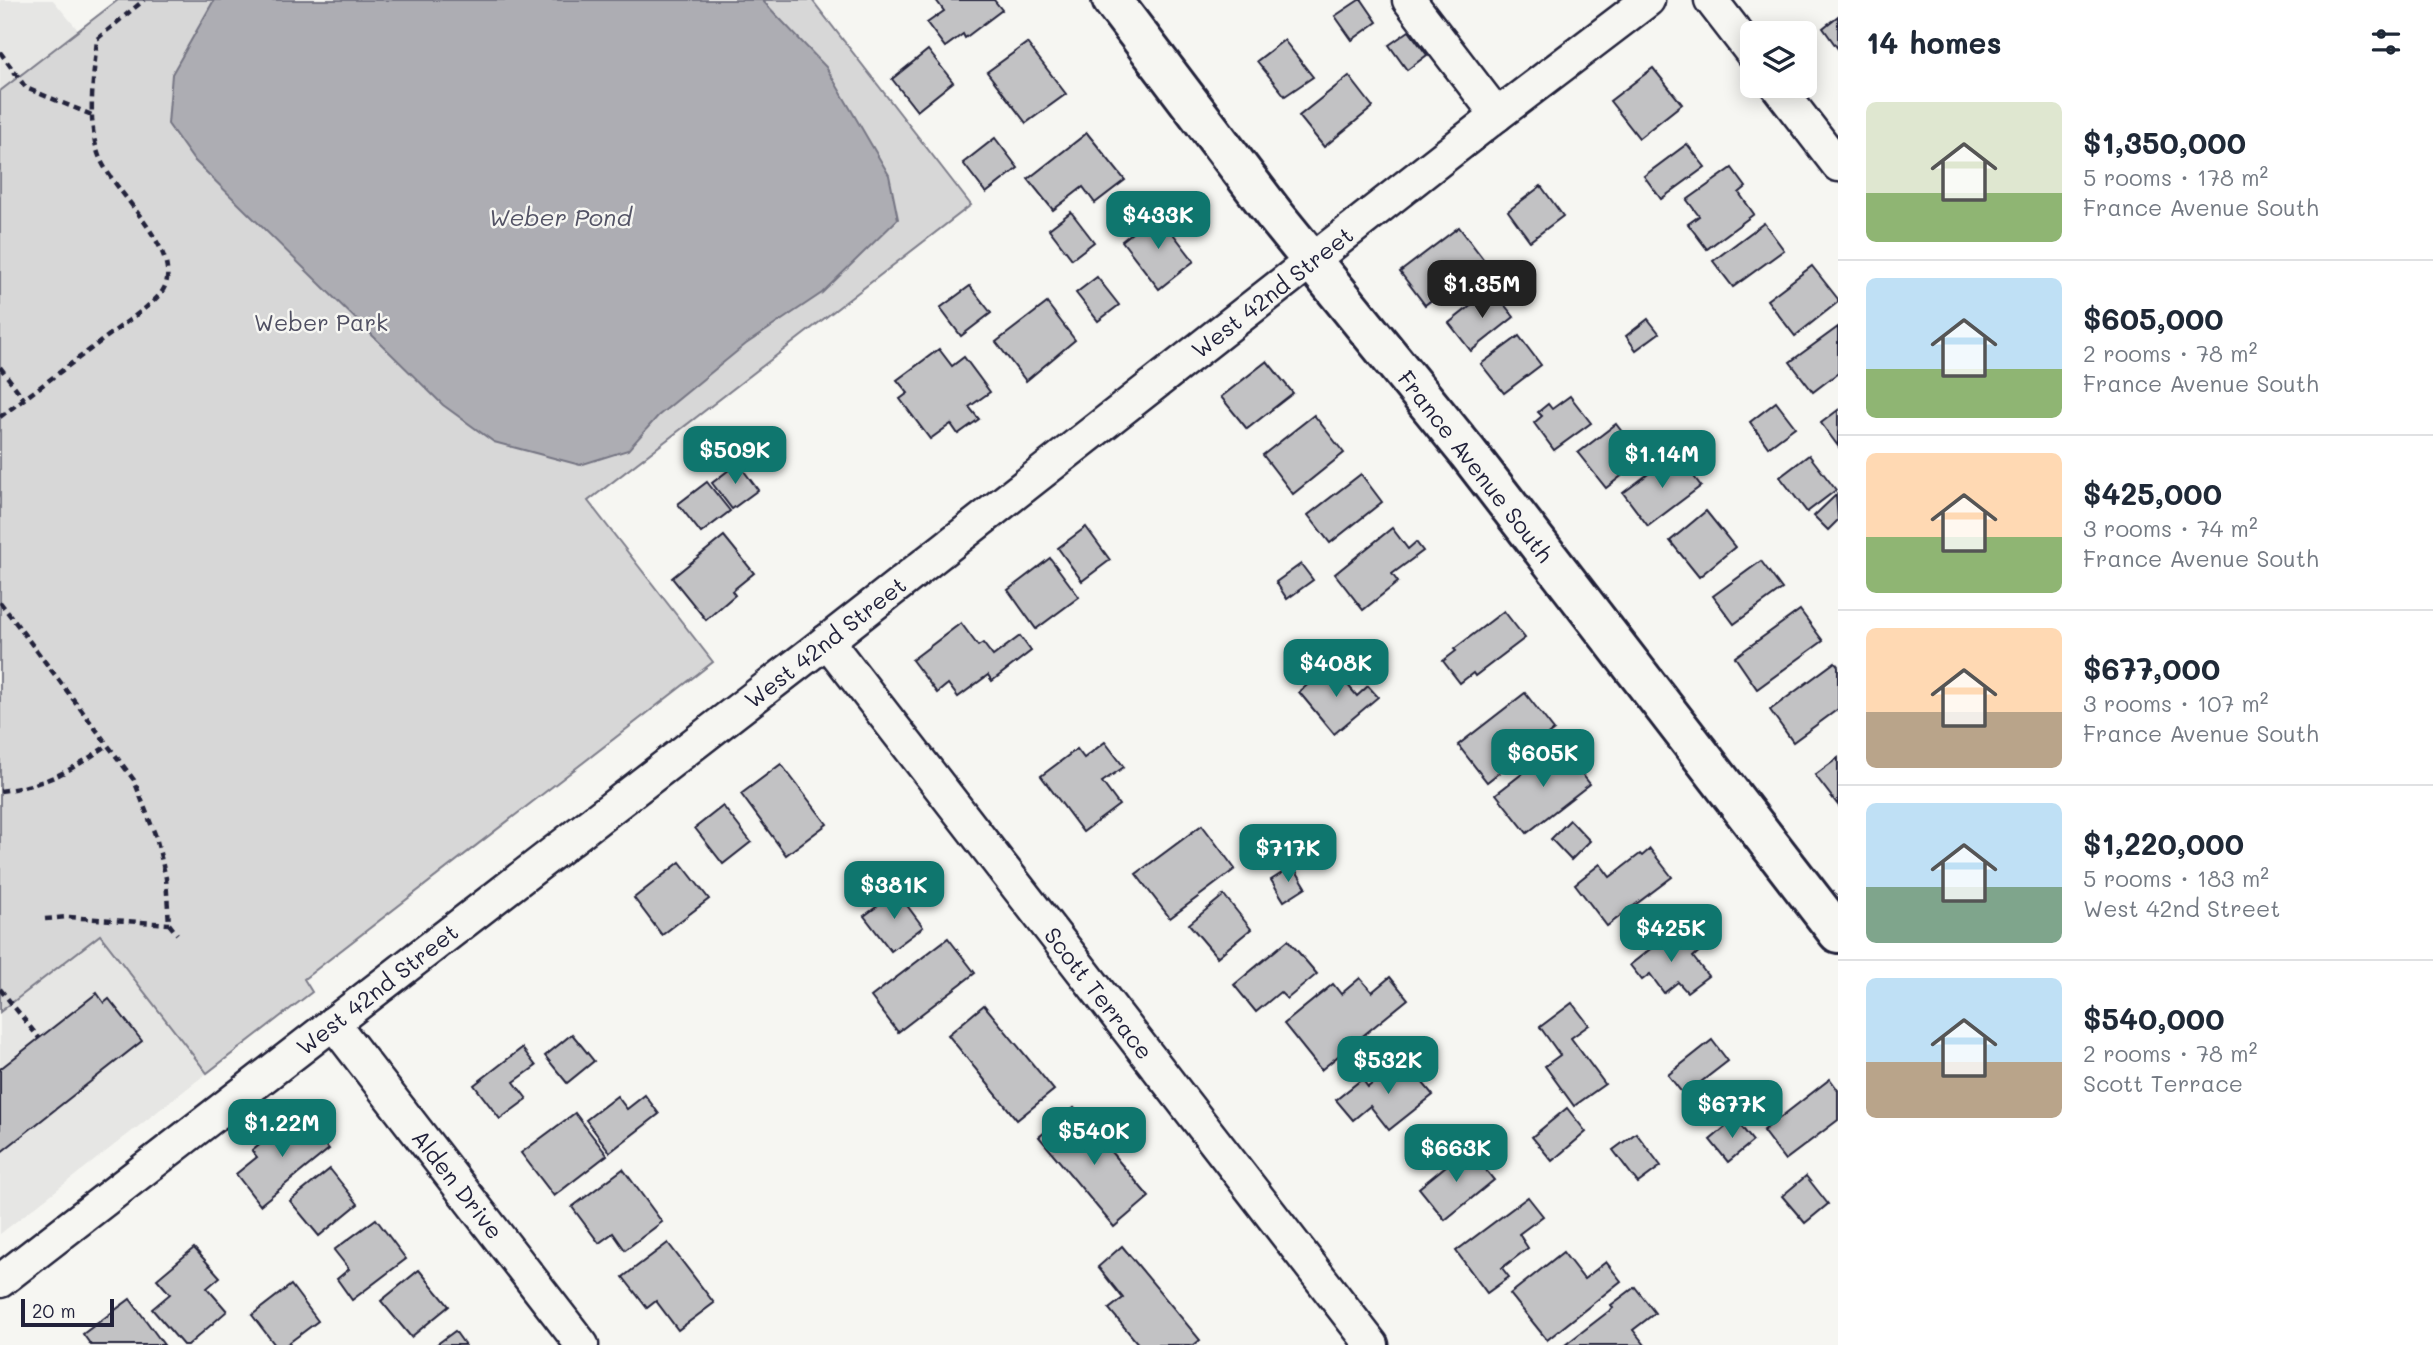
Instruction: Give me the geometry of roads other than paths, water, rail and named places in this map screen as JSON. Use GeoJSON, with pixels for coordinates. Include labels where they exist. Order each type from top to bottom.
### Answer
{"type":"FeatureCollection","features":[{"type":"Feature","properties":{"kind":"main road","name":"France Avenue South"},"geometry":{"type":"LineString","coordinates":[[1112,0],[1312,260],[1468,453],[1838,933]]}},
{"type":"Feature","properties":{"kind":"street"},"geometry":{"type":"LineString","coordinates":[[1409,0],[1497,115]]}},
{"type":"Feature","properties":{"kind":"street","name":"West 42nd Street"},"geometry":{"type":"LineString","coordinates":[[0,1281],[827,641],[1497,115],[1648,0]]}},
{"type":"Feature","properties":{"kind":"street"},"geometry":{"type":"LineString","coordinates":[[1711,0],[1740,37]]}},
{"type":"Feature","properties":{"kind":"street"},"geometry":{"type":"LineString","coordinates":[[1786,98],[1838,165]]}},
{"type":"Feature","properties":{"kind":"street","name":"Scott Terrace"},"geometry":{"type":"LineString","coordinates":[[827,641],[1372,1345]]}},
{"type":"Feature","properties":{"kind":"street","name":"Alden Drive"},"geometry":{"type":"LineString","coordinates":[[333,1023],[582,1345]]}},
{"type":"Feature","properties":{"kind":"water","name":"Weber Pond"},"geometry":{"type":"Polygon","coordinates":[[[214,0],[762,0],[826,67],[889,175],[898,219],[822,293],[746,344],[658,416],[628,450],[580,465],[494,442],[443,405],[193,159],[168,124],[172,74],[214,0]]]}},
{"type":"Feature","properties":{"kind":"park label","name":"Weber Park"},"geometry":{"type":"Point","coordinates":[321,322]}}]}
